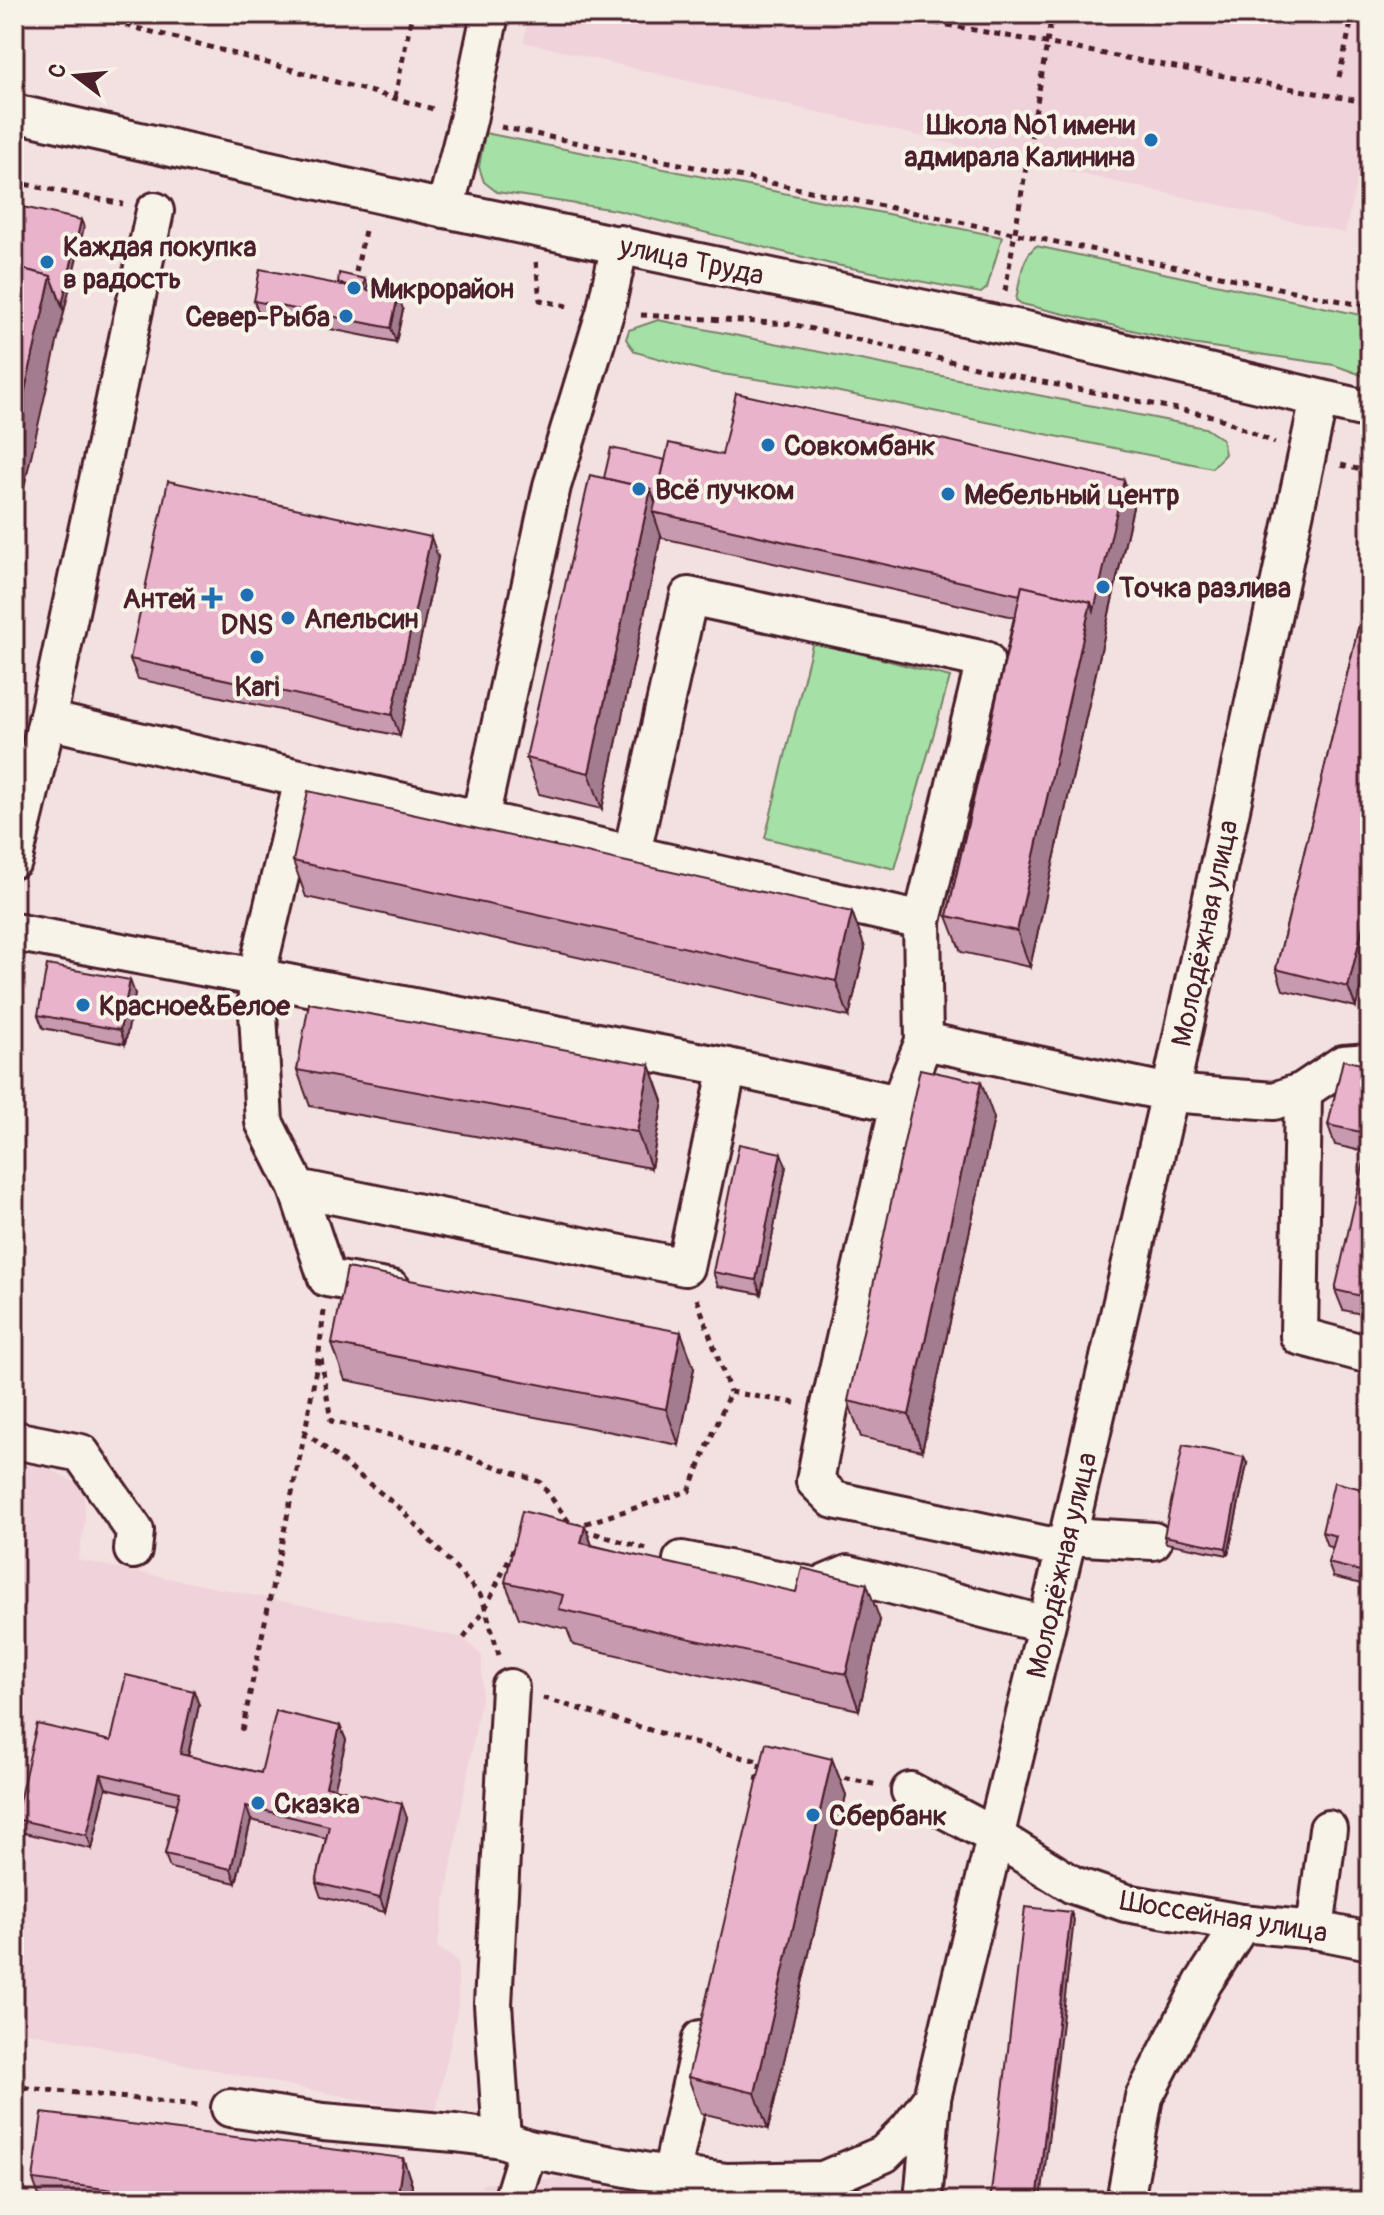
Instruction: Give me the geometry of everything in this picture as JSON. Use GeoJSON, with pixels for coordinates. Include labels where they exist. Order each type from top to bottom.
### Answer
{"type":"FeatureCollection","features":[{"type":"Feature","properties":{"kind":"street"},"geometry":{"type":"LineString","coordinates":[[445,209],[490,14]]}},
{"type":"Feature","properties":{"kind":"street","name":"улица Труда"},"geometry":{"type":"LineString","coordinates":[[14,113],[445,209],[1026,330],[1370,410]]}},
{"type":"Feature","properties":{"kind":"street"},"geometry":{"type":"LineString","coordinates":[[14,859],[47,720],[155,211]]}},
{"type":"Feature","properties":{"kind":"street"},"geometry":{"type":"LineString","coordinates":[[480,819],[552,486],[605,313],[620,244]]}},
{"type":"Feature","properties":{"kind":"street","name":"Молодёжная улица"},"geometry":{"type":"LineString","coordinates":[[230,2108],[323,2122],[455,2133],[671,2175],[727,2182],[823,2180],[884,2154],[908,2130],[932,2098],[1170,1093],[1319,399]]}},
{"type":"Feature","properties":{"kind":"street"},"geometry":{"type":"LineString","coordinates":[[632,853],[689,596],[985,660],[922,921],[924,1041],[899,1104],[815,1481],[834,1500],[1066,1542],[1153,1541]]}},
{"type":"Feature","properties":{"kind":"street"},"geometry":{"type":"LineString","coordinates":[[47,720],[922,921]]}},
{"type":"Feature","properties":{"kind":"street"},"geometry":{"type":"LineString","coordinates":[[303,780],[256,977],[264,1122],[297,1188],[327,1278],[421,1294]]}},
{"type":"Feature","properties":{"kind":"street"},"geometry":{"type":"LineString","coordinates":[[14,932],[728,1067],[899,1104]]}},
{"type":"Feature","properties":{"kind":"street"},"geometry":{"type":"LineString","coordinates":[[924,1041],[1170,1093],[1274,1101],[1303,1091],[1343,1064],[1370,1062]]}},
{"type":"Feature","properties":{"kind":"street"},"geometry":{"type":"LineString","coordinates":[[297,1188],[685,1267],[728,1067]]}},
{"type":"Feature","properties":{"kind":"street"},"geometry":{"type":"LineString","coordinates":[[1303,1091],[1299,1336],[1370,1355]]}},
{"type":"Feature","properties":{"kind":"street"},"geometry":{"type":"LineString","coordinates":[[14,1440],[81,1453],[135,1531],[133,1550]]}},
{"type":"Feature","properties":{"kind":"street"},"geometry":{"type":"LineString","coordinates":[[682,1560],[817,1587],[848,1574],[1046,1625]]}},
{"type":"Feature","properties":{"kind":"street"},"geometry":{"type":"LineString","coordinates":[[510,1688],[493,2004],[515,2144],[512,2201]]}},
{"type":"Feature","properties":{"kind":"street","name":"Шоссейная улица"},"geometry":{"type":"LineString","coordinates":[[910,1791],[996,1837],[1073,1885],[1126,1903],[1242,1923],[1315,1930],[1370,1941]]}},
{"type":"Feature","properties":{"kind":"street"},"geometry":{"type":"LineString","coordinates":[[1315,1930],[1328,1829]]}},
{"type":"Feature","properties":{"kind":"street"},"geometry":{"type":"LineString","coordinates":[[1125,2201],[1144,2097],[1203,1983],[1242,1923]]}},
{"type":"Feature","properties":{"kind":"street"},"geometry":{"type":"LineString","coordinates":[[671,2175],[707,2009]]}},
{"type":"Feature","properties":{"kind":"street"},"geometry":{"type":"LineString","coordinates":[[923,2201],[932,2098]]}},
{"type":"Feature","properties":{"kind":"street"},"geometry":{"type":"LineString","coordinates":[[727,2182],[768,2201]]}},
{"type":"Feature","properties":{"kind":"path"},"geometry":{"type":"LineString","coordinates":[[79,14],[395,97],[468,120],[1370,307]]}},
{"type":"Feature","properties":{"kind":"path"},"geometry":{"type":"LineString","coordinates":[[395,97],[412,14]]}},
{"type":"Feature","properties":{"kind":"path"},"geometry":{"type":"LineString","coordinates":[[888,14],[1370,103]]}},
{"type":"Feature","properties":{"kind":"path"},"geometry":{"type":"LineString","coordinates":[[1004,300],[1052,14]]}},
{"type":"Feature","properties":{"kind":"path"},"geometry":{"type":"LineString","coordinates":[[1339,77],[1353,14]]}},
{"type":"Feature","properties":{"kind":"path"},"geometry":{"type":"LineString","coordinates":[[14,182],[155,211]]}},
{"type":"Feature","properties":{"kind":"path"},"geometry":{"type":"LineString","coordinates":[[356,272],[366,222],[360,222]]}},
{"type":"Feature","properties":{"kind":"path"},"geometry":{"type":"LineString","coordinates":[[535,253],[540,300],[605,313],[791,324],[1018,377],[1217,417],[1306,456],[1370,472]]}},
{"type":"Feature","properties":{"kind":"path"},"geometry":{"type":"LineString","coordinates":[[560,1529],[689,1491],[730,1392],[685,1267]]}},
{"type":"Feature","properties":{"kind":"path"},"geometry":{"type":"LineString","coordinates":[[242,1731],[305,1432],[319,1352],[327,1278]]}},
{"type":"Feature","properties":{"kind":"path"},"geometry":{"type":"LineString","coordinates":[[319,1352],[331,1421],[440,1447],[540,1482],[572,1527],[682,1560]]}},
{"type":"Feature","properties":{"kind":"path"},"geometry":{"type":"LineString","coordinates":[[730,1392],[829,1409]]}},
{"type":"Feature","properties":{"kind":"path"},"geometry":{"type":"LineString","coordinates":[[305,1432],[402,1510],[482,1597],[510,1688],[775,1764]]}},
{"type":"Feature","properties":{"kind":"path"},"geometry":{"type":"LineString","coordinates":[[464,1638],[485,1609],[516,1545]]}},
{"type":"Feature","properties":{"kind":"path"},"geometry":{"type":"LineString","coordinates":[[756,1788],[761,1761]]}},
{"type":"Feature","properties":{"kind":"path"},"geometry":{"type":"LineString","coordinates":[[832,1776],[910,1791]]}},
{"type":"Feature","properties":{"kind":"path"},"geometry":{"type":"LineString","coordinates":[[14,2081],[27,2088],[230,2108]]}},
{"type":"Feature","properties":{"kind":"shaded area","name":"Школа №1 имени адмирала Калинина"},"geometry":{"type":"Polygon","coordinates":[[[529,14],[1370,14],[1370,118],[1345,233],[1028,162],[524,42],[529,14]]]}},
{"type":"Feature","properties":{"kind":"shaded area"},"geometry":{"type":"Polygon","coordinates":[[[14,1462],[48,1468],[84,1487],[85,1521],[78,1560],[464,1638],[482,1656],[482,1692],[437,1947],[458,1961],[458,2006],[435,2115],[14,2029],[14,1462]]]}},
{"type":"Feature","properties":{"kind":"shaded area"},"geometry":{"type":"Polygon","coordinates":[[[684,2168],[846,2201],[481,2201],[482,2184],[684,2168]]]}},
{"type":"Feature","properties":{"kind":"green space"},"geometry":{"type":"Polygon","coordinates":[[[485,133],[1002,237],[987,288],[981,293],[831,264],[616,210],[497,192],[484,182],[479,167],[485,133]]]}},
{"type":"Feature","properties":{"kind":"green space"},"geometry":{"type":"Polygon","coordinates":[[[1036,246],[1370,317],[1370,378],[1334,365],[1191,344],[1022,304],[1016,300],[1022,270],[1036,246]]]}},
{"type":"Feature","properties":{"kind":"green space"},"geometry":{"type":"Polygon","coordinates":[[[658,320],[1205,428],[1222,439],[1225,454],[1212,468],[825,389],[708,372],[635,352],[626,339],[629,330],[658,320]]]}},
{"type":"Feature","properties":{"kind":"green space"},"geometry":{"type":"Polygon","coordinates":[[[813,641],[950,677],[895,869],[765,838],[813,641]]]}},
{"type":"Feature","properties":{"kind":"building"},"geometry":{"type":"Polygon","coordinates":[[[14,205],[81,220],[62,305],[51,276],[14,267],[14,205]]]}},
{"type":"Feature","properties":{"kind":"building"},"geometry":{"type":"Polygon","coordinates":[[[14,267],[51,276],[14,438],[14,267]]]}},
{"type":"Feature","properties":{"kind":"building"},"geometry":{"type":"Polygon","coordinates":[[[260,269],[398,296],[391,328],[254,301],[260,269]]]}},
{"type":"Feature","properties":{"kind":"building"},"geometry":{"type":"Polygon","coordinates":[[[339,273],[365,279],[363,289],[338,283],[339,273]]]}},
{"type":"Feature","properties":{"kind":"building"},"geometry":{"type":"Polygon","coordinates":[[[736,393],[1124,480],[1094,611],[1091,602],[1022,586],[1020,595],[653,512],[669,443],[722,455],[736,393]]]}},
{"type":"Feature","properties":{"kind":"building"},"geometry":{"type":"Polygon","coordinates":[[[611,448],[665,460],[655,502],[651,489],[604,478],[611,448]]]}},
{"type":"Feature","properties":{"kind":"building"},"geometry":{"type":"Polygon","coordinates":[[[590,475],[651,489],[589,773],[526,758],[590,475]]]}},
{"type":"Feature","properties":{"kind":"building","name":"Апельсин"},"geometry":{"type":"Polygon","coordinates":[[[168,481],[431,537],[392,715],[130,659],[168,481]]]}},
{"type":"Feature","properties":{"kind":"building"},"geometry":{"type":"Polygon","coordinates":[[[1022,586],[1091,602],[1017,931],[947,916],[1022,586]]]}},
{"type":"Feature","properties":{"kind":"building"},"geometry":{"type":"Polygon","coordinates":[[[1365,600],[1370,601],[1370,898],[1348,987],[1276,969],[1365,600]]]}},
{"type":"Feature","properties":{"kind":"building"},"geometry":{"type":"Polygon","coordinates":[[[308,791],[852,912],[836,981],[293,861],[308,791]]]}},
{"type":"Feature","properties":{"kind":"building"},"geometry":{"type":"Polygon","coordinates":[[[47,965],[130,980],[120,1030],[38,1015],[47,965]]]}},
{"type":"Feature","properties":{"kind":"building"},"geometry":{"type":"Polygon","coordinates":[[[309,1003],[650,1065],[637,1132],[297,1070],[309,1003]]]}},
{"type":"Feature","properties":{"kind":"building"},"geometry":{"type":"Polygon","coordinates":[[[1343,1060],[1370,1066],[1370,1134],[1328,1125],[1343,1060]]]}},
{"type":"Feature","properties":{"kind":"building"},"geometry":{"type":"Polygon","coordinates":[[[920,1069],[981,1082],[909,1415],[848,1401],[920,1069]]]}},
{"type":"Feature","properties":{"kind":"building"},"geometry":{"type":"Polygon","coordinates":[[[739,1144],[781,1153],[756,1280],[713,1272],[739,1144]]]}},
{"type":"Feature","properties":{"kind":"building"},"geometry":{"type":"Polygon","coordinates":[[[1364,1162],[1370,1164],[1370,1298],[1335,1290],[1364,1162]]]}},
{"type":"Feature","properties":{"kind":"building"},"geometry":{"type":"Polygon","coordinates":[[[347,1268],[681,1332],[666,1409],[332,1344],[347,1268]]]}},
{"type":"Feature","properties":{"kind":"building"},"geometry":{"type":"Polygon","coordinates":[[[1183,1445],[1244,1457],[1226,1548],[1164,1536],[1183,1445]]]}},
{"type":"Feature","properties":{"kind":"building"},"geometry":{"type":"Polygon","coordinates":[[[1334,1482],[1370,1491],[1370,1546],[1364,1572],[1328,1563],[1336,1536],[1322,1532],[1334,1482]]]}},
{"type":"Feature","properties":{"kind":"building"},"geometry":{"type":"Polygon","coordinates":[[[522,1511],[585,1526],[581,1543],[796,1592],[802,1568],[867,1584],[846,1674],[559,1609],[563,1595],[505,1582],[522,1511]]]}},
{"type":"Feature","properties":{"kind":"building","name":"Сказка"},"geometry":{"type":"Polygon","coordinates":[[[126,1675],[194,1691],[180,1754],[261,1773],[276,1711],[340,1726],[326,1786],[402,1804],[380,1898],[316,1883],[329,1826],[246,1806],[231,1869],[165,1854],[180,1792],[101,1774],[87,1835],[15,1819],[37,1724],[111,1741],[126,1675]]]}},
{"type":"Feature","properties":{"kind":"building"},"geometry":{"type":"Polygon","coordinates":[[[766,1743],[832,1759],[755,2093],[688,2077],[766,1743]]]}},
{"type":"Feature","properties":{"kind":"building"},"geometry":{"type":"Polygon","coordinates":[[[1025,1907],[1071,1912],[1037,2201],[990,2201],[1025,1907]]]}},
{"type":"Feature","properties":{"kind":"building"},"geometry":{"type":"Polygon","coordinates":[[[42,2113],[403,2158],[397,2201],[202,2201],[33,2180],[42,2113]]]}},
{"type":"Feature","properties":{"kind":"place","name":"Школа №1 имени адмирала Калинина"},"geometry":{"type":"Point","coordinates":[1151,140]}},
{"type":"Feature","properties":{"kind":"place","name":"Каждая покупка в радость"},"geometry":{"type":"Point","coordinates":[47,262]}},
{"type":"Feature","properties":{"kind":"place","name":"Микрорайон"},"geometry":{"type":"Point","coordinates":[354,288]}},
{"type":"Feature","properties":{"kind":"place","name":"Север-Рыба"},"geometry":{"type":"Point","coordinates":[346,316]}},
{"type":"Feature","properties":{"kind":"place","name":"Совкомбанк"},"geometry":{"type":"Point","coordinates":[768,445]}},
{"type":"Feature","properties":{"kind":"place","name":"Всё пучком"},"geometry":{"type":"Point","coordinates":[639,489]}},
{"type":"Feature","properties":{"kind":"place","name":"Мебельный центр"},"geometry":{"type":"Point","coordinates":[948,494]}},
{"type":"Feature","properties":{"kind":"place","name":"Точка разлива"},"geometry":{"type":"Point","coordinates":[1103,587]}},
{"type":"Feature","properties":{"kind":"place","name":"DNS"},"geometry":{"type":"Point","coordinates":[247,595]}},
{"type":"Feature","properties":{"kind":"place","name":"Антей"},"geometry":{"type":"Point","coordinates":[212,598]}},
{"type":"Feature","properties":{"kind":"place","name":"Апельсин"},"geometry":{"type":"Point","coordinates":[288,618]}},
{"type":"Feature","properties":{"kind":"place","name":"Kari"},"geometry":{"type":"Point","coordinates":[257,657]}},
{"type":"Feature","properties":{"kind":"place","name":"Красное&Белое"},"geometry":{"type":"Point","coordinates":[83,1005]}},
{"type":"Feature","properties":{"kind":"place","name":"Сказка"},"geometry":{"type":"Point","coordinates":[258,1803]}},
{"type":"Feature","properties":{"kind":"place","name":"Сбербанк"},"geometry":{"type":"Point","coordinates":[813,1815]}}]}
